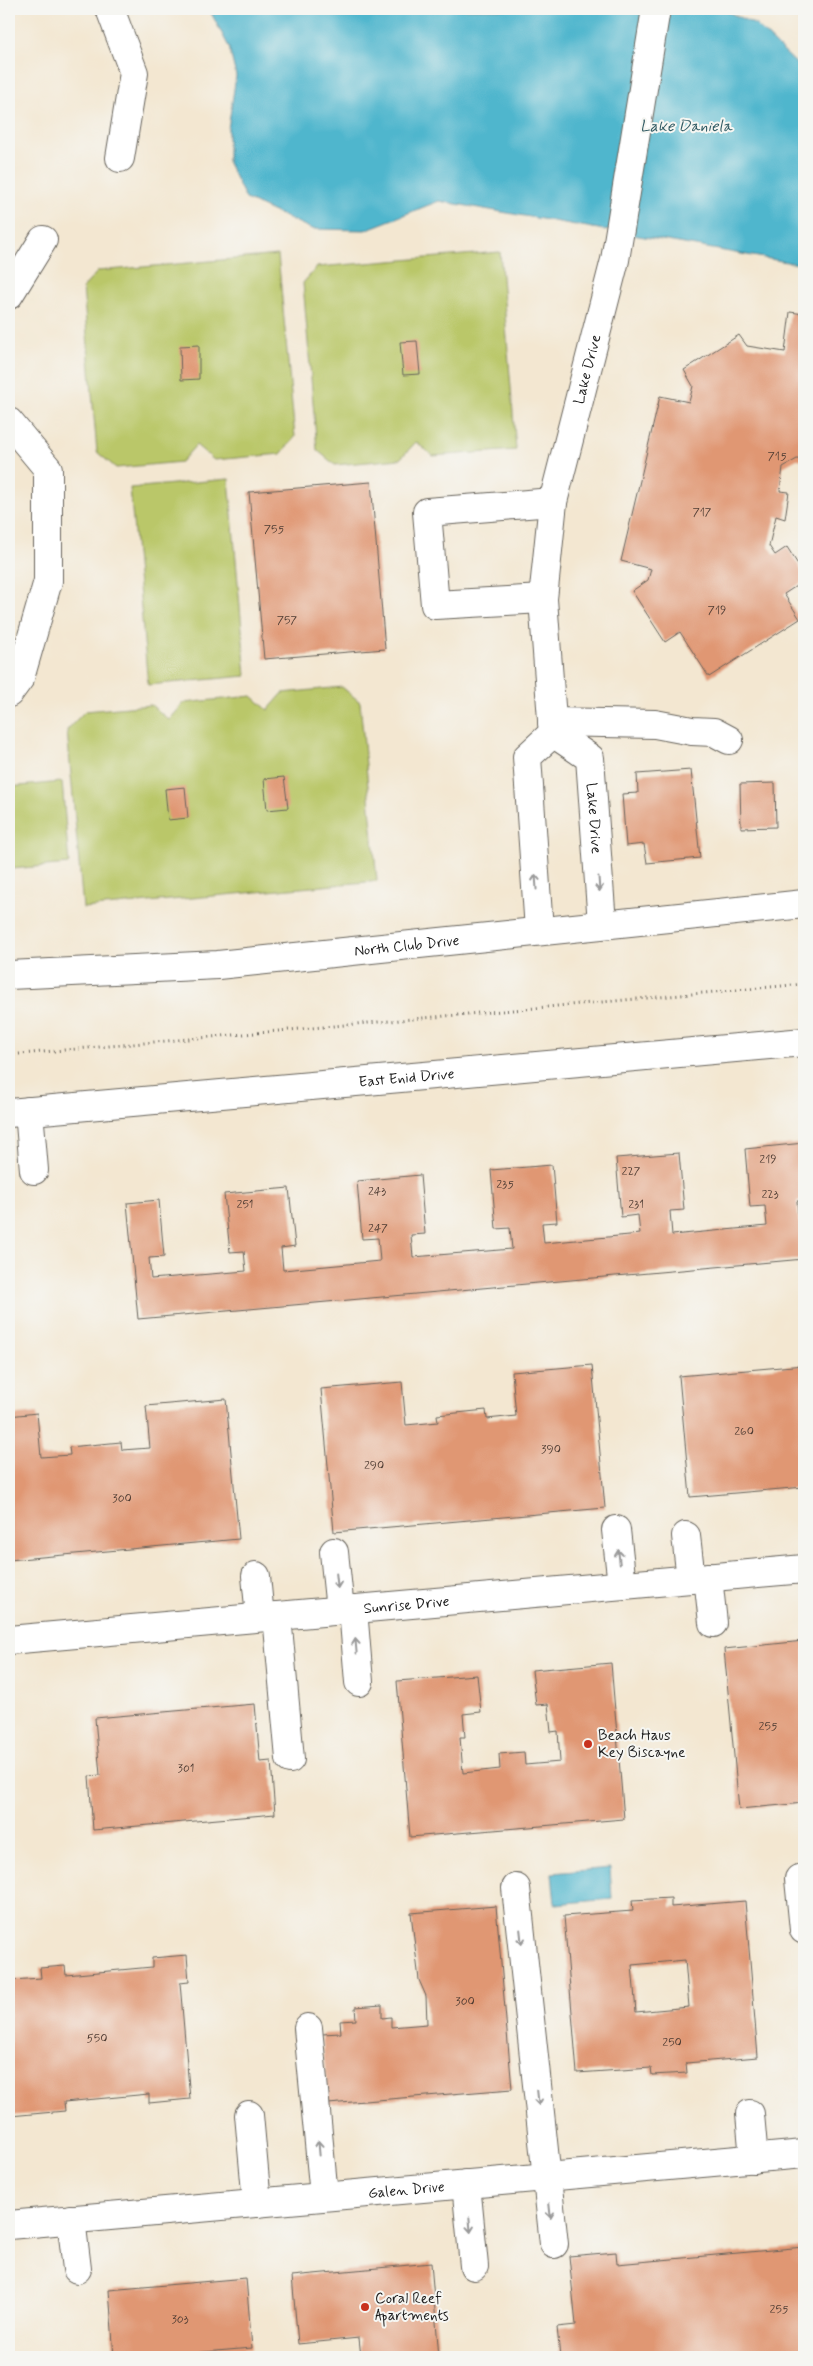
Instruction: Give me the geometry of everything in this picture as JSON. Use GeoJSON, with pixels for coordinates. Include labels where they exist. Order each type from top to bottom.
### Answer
{"type":"FeatureCollection","features":[{"type":"Feature","properties":{"kind":"street"},"geometry":{"type":"LineString","coordinates":[[110,9],[134,73],[120,158]]}},
{"type":"Feature","properties":{"kind":"street","name":"Lake Drive"},"geometry":{"type":"LineString","coordinates":[[602,924],[590,758],[552,727],[543,599],[553,502],[615,260],[656,9]]}},
{"type":"Feature","properties":{"kind":"street"},"geometry":{"type":"LineString","coordinates":[[9,295],[43,240]]}},
{"type":"Feature","properties":{"kind":"street"},"geometry":{"type":"LineString","coordinates":[[9,422],[48,470],[48,581],[13,681]]}},
{"type":"Feature","properties":{"kind":"street"},"geometry":{"type":"LineString","coordinates":[[543,599],[435,605],[427,512],[553,502]]}},
{"type":"Feature","properties":{"kind":"street"},"geometry":{"type":"LineString","coordinates":[[539,930],[527,757],[552,727],[655,724],[692,731],[714,732],[729,740]]}},
{"type":"Feature","properties":{"kind":"street","name":"North Club Drive"},"geometry":{"type":"LineString","coordinates":[[9,975],[218,965],[539,930],[804,904]]}},
{"type":"Feature","properties":{"kind":"street","name":"East Enid Drive"},"geometry":{"type":"LineString","coordinates":[[19,1112],[804,1042]]}},
{"type":"Feature","properties":{"kind":"street"},"geometry":{"type":"LineString","coordinates":[[19,1112],[34,1170]]}},
{"type":"Feature","properties":{"kind":"street"},"geometry":{"type":"LineString","coordinates":[[616,1530],[622,1585]]}},
{"type":"Feature","properties":{"kind":"street"},"geometry":{"type":"LineString","coordinates":[[686,1536],[713,1622]]}},
{"type":"Feature","properties":{"kind":"street"},"geometry":{"type":"LineString","coordinates":[[334,1552],[358,1682]]}},
{"type":"Feature","properties":{"kind":"street","name":"Sunrise Drive"},"geometry":{"type":"LineString","coordinates":[[9,1640],[804,1569]]}},
{"type":"Feature","properties":{"kind":"street"},"geometry":{"type":"LineString","coordinates":[[256,1576],[268,1616],[290,1758]]}},
{"type":"Feature","properties":{"kind":"street"},"geometry":{"type":"LineString","coordinates":[[799,1879],[804,1930]]}},
{"type":"Feature","properties":{"kind":"street"},"geometry":{"type":"LineString","coordinates":[[516,1888],[554,2244]]}},
{"type":"Feature","properties":{"kind":"street"},"geometry":{"type":"LineString","coordinates":[[308,2028],[324,2196]]}},
{"type":"Feature","properties":{"kind":"street"},"geometry":{"type":"LineString","coordinates":[[750,2114],[754,2159]]}},
{"type":"Feature","properties":{"kind":"street"},"geometry":{"type":"LineString","coordinates":[[249,2115],[257,2203]]}},
{"type":"Feature","properties":{"kind":"street","name":"Galen Drive"},"geometry":{"type":"LineString","coordinates":[[9,2224],[804,2154]]}},
{"type":"Feature","properties":{"kind":"street"},"geometry":{"type":"LineString","coordinates":[[466,2184],[474,2266]]}},
{"type":"Feature","properties":{"kind":"street"},"geometry":{"type":"LineString","coordinates":[[71,2219],[76,2269]]}},
{"type":"Feature","properties":{"kind":"path"},"geometry":{"type":"LineString","coordinates":[[9,1055],[804,984]]}},
{"type":"Feature","properties":{"kind":"green space"},"geometry":{"type":"Polygon","coordinates":[[[500,252],[516,450],[433,456],[416,442],[400,459],[335,465],[317,450],[303,283],[317,267],[500,252]]]}},
{"type":"Feature","properties":{"kind":"green space"},"geometry":{"type":"Polygon","coordinates":[[[278,255],[295,437],[281,454],[214,460],[196,445],[181,462],[116,468],[97,452],[83,288],[98,271],[278,255]]]}},
{"type":"Feature","properties":{"kind":"green space"},"geometry":{"type":"Polygon","coordinates":[[[229,479],[246,676],[148,685],[130,488],[229,479]]]}},
{"type":"Feature","properties":{"kind":"green space"},"geometry":{"type":"Polygon","coordinates":[[[342,687],[360,702],[377,881],[83,908],[67,730],[85,711],[151,705],[169,720],[184,703],[252,696],[268,710],[283,693],[342,687]]]}},
{"type":"Feature","properties":{"kind":"green space"},"geometry":{"type":"Polygon","coordinates":[[[62,782],[69,864],[11,869],[9,787],[62,782]]]}},
{"type":"Feature","properties":{"kind":"water","name":"Lake Daniela"},"geometry":{"type":"Polygon","coordinates":[[[209,9],[722,9],[756,25],[804,71],[804,265],[439,201],[365,230],[312,229],[246,199],[228,163],[228,129],[236,76],[229,47],[209,9]]]}},
{"type":"Feature","properties":{"kind":"water"},"geometry":{"type":"Polygon","coordinates":[[[610,1868],[612,1899],[555,1904],[552,1873],[610,1868]]]}},
{"type":"Feature","properties":{"kind":"building"},"geometry":{"type":"Polygon","coordinates":[[[790,9],[804,9],[804,21],[790,9]]]}},
{"type":"Feature","properties":{"kind":"building"},"geometry":{"type":"Polygon","coordinates":[[[790,312],[804,314],[804,460],[797,459],[783,467],[780,491],[789,492],[785,519],[776,516],[769,546],[775,555],[787,547],[804,574],[804,581],[784,594],[800,619],[709,677],[680,632],[665,642],[632,591],[648,580],[651,569],[621,561],[660,396],[689,402],[693,386],[684,370],[739,335],[747,346],[785,352],[790,312]]]}},
{"type":"Feature","properties":{"kind":"building"},"geometry":{"type":"Polygon","coordinates":[[[417,341],[420,374],[403,375],[400,342],[417,341]]]}},
{"type":"Feature","properties":{"kind":"building"},"geometry":{"type":"Polygon","coordinates":[[[199,345],[199,379],[181,380],[180,346],[199,345]]]}},
{"type":"Feature","properties":{"kind":"building"},"geometry":{"type":"Polygon","coordinates":[[[371,482],[385,649],[264,659],[249,492],[371,482]]]}},
{"type":"Feature","properties":{"kind":"building"},"geometry":{"type":"Polygon","coordinates":[[[691,770],[700,858],[647,863],[644,844],[626,846],[622,794],[638,793],[637,774],[691,770]]]}},
{"type":"Feature","properties":{"kind":"building"},"geometry":{"type":"Polygon","coordinates":[[[284,777],[288,808],[267,810],[264,779],[284,777]]]}},
{"type":"Feature","properties":{"kind":"building"},"geometry":{"type":"Polygon","coordinates":[[[775,783],[776,827],[741,828],[740,784],[775,783]]]}},
{"type":"Feature","properties":{"kind":"building"},"geometry":{"type":"Polygon","coordinates":[[[185,787],[188,818],[168,820],[165,789],[185,787]]]}},
{"type":"Feature","properties":{"kind":"building"},"geometry":{"type":"Polygon","coordinates":[[[804,1143],[804,1201],[797,1201],[799,1223],[804,1223],[804,1259],[138,1319],[127,1203],[159,1200],[164,1257],[149,1258],[151,1279],[246,1271],[244,1251],[230,1252],[224,1194],[289,1188],[295,1246],[281,1248],[283,1270],[380,1261],[378,1238],[362,1239],[357,1181],[420,1175],[425,1234],[411,1235],[413,1257],[512,1249],[510,1228],[496,1229],[491,1170],[552,1165],[557,1222],[542,1223],[544,1243],[640,1234],[638,1215],[621,1217],[616,1158],[679,1153],[684,1210],[670,1211],[672,1235],[767,1226],[765,1206],[750,1207],[745,1149],[804,1143]]]}},
{"type":"Feature","properties":{"kind":"building"},"geometry":{"type":"Polygon","coordinates":[[[592,1365],[605,1508],[334,1532],[321,1389],[402,1382],[406,1425],[438,1422],[437,1415],[486,1410],[487,1419],[516,1416],[512,1372],[592,1365]]]}},
{"type":"Feature","properties":{"kind":"building"},"geometry":{"type":"Polygon","coordinates":[[[804,1365],[804,1487],[690,1497],[679,1376],[804,1365]]]}},
{"type":"Feature","properties":{"kind":"building"},"geometry":{"type":"Polygon","coordinates":[[[226,1399],[239,1539],[9,1560],[9,1416],[37,1413],[41,1457],[70,1455],[69,1447],[121,1442],[122,1450],[150,1448],[146,1406],[226,1399]]]}},
{"type":"Feature","properties":{"kind":"building"},"geometry":{"type":"Polygon","coordinates":[[[804,1641],[804,1803],[739,1809],[724,1649],[804,1641]]]}},
{"type":"Feature","properties":{"kind":"building","name":"Beach Haus Key Biscayne"},"geometry":{"type":"Polygon","coordinates":[[[611,1663],[624,1819],[410,1837],[397,1681],[477,1675],[481,1712],[463,1714],[465,1737],[460,1737],[463,1773],[500,1769],[499,1754],[524,1752],[525,1765],[560,1762],[558,1731],[551,1732],[548,1704],[536,1705],[532,1670],[611,1663]]]}},
{"type":"Feature","properties":{"kind":"building"},"geometry":{"type":"Polygon","coordinates":[[[255,1704],[260,1762],[271,1761],[275,1814],[93,1830],[89,1776],[100,1775],[95,1718],[255,1704]]]}},
{"type":"Feature","properties":{"kind":"building"},"geometry":{"type":"Polygon","coordinates":[[[671,1898],[671,1907],[745,1901],[758,2057],[686,2063],[687,2073],[652,2075],[651,2068],[577,2073],[564,1916],[633,1911],[632,1900],[671,1898]],[[685,1960],[632,1965],[636,2012],[689,2007],[685,1960]]]}},
{"type":"Feature","properties":{"kind":"building"},"geometry":{"type":"Polygon","coordinates":[[[496,1906],[512,2089],[328,2104],[322,2034],[341,2033],[340,2021],[356,2020],[355,2007],[382,2005],[382,2018],[391,2017],[391,2027],[427,2024],[426,1996],[419,1980],[411,1913],[496,1906]]]}},
{"type":"Feature","properties":{"kind":"building"},"geometry":{"type":"Polygon","coordinates":[[[187,1955],[189,1982],[180,1983],[190,2099],[149,2103],[149,2094],[64,2102],[65,2111],[10,2116],[9,1970],[11,1969],[12,1980],[41,1978],[40,1968],[65,1966],[66,1975],[152,1967],[152,1958],[187,1955]]]}},
{"type":"Feature","properties":{"kind":"building"},"geometry":{"type":"Polygon","coordinates":[[[804,2247],[804,2353],[756,2357],[560,2357],[557,2327],[576,2325],[569,2256],[616,2252],[617,2264],[804,2247]]]}},
{"type":"Feature","properties":{"kind":"building","name":"Coral Reef Apartments"},"geometry":{"type":"Polygon","coordinates":[[[431,2263],[439,2357],[361,2357],[359,2338],[298,2344],[292,2276],[431,2263]]]}},
{"type":"Feature","properties":{"kind":"building"},"geometry":{"type":"Polygon","coordinates":[[[246,2278],[252,2348],[192,2353],[192,2357],[114,2357],[109,2290],[246,2278]]]}},
{"type":"Feature","properties":{"kind":"place","name":"Beach Haus Key Biscayne"},"geometry":{"type":"Point","coordinates":[588,1744]}},
{"type":"Feature","properties":{"kind":"place","name":"Coral Reef Apartments"},"geometry":{"type":"Point","coordinates":[365,2307]}}]}
